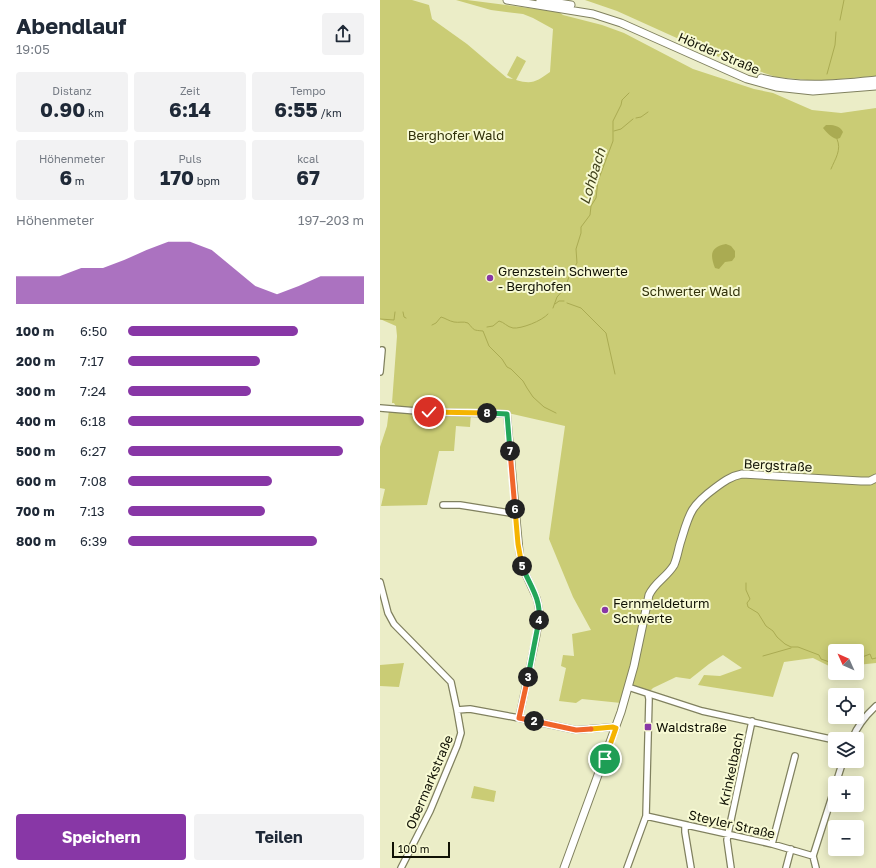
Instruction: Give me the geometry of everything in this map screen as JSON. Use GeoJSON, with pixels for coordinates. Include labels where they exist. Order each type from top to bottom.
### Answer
{"type":"FeatureCollection","features":[{"type":"Feature","properties":{"kind":"main road"},"geometry":{"type":"LineString","coordinates":[[507,0],[559,5]]}},
{"type":"Feature","properties":{"kind":"main road"},"geometry":{"type":"LineString","coordinates":[[540,0],[559,5]]}},
{"type":"Feature","properties":{"kind":"main road","name":"Hörder Straße"},"geometry":{"type":"LineString","coordinates":[[559,5],[588,8],[615,16],[732,69],[755,77],[783,82],[817,85],[876,80]]}},
{"type":"Feature","properties":{"kind":"main road","name":"Hörder Straße"},"geometry":{"type":"LineString","coordinates":[[559,5],[621,23],[741,77],[776,87],[813,91],[876,86]]}},
{"type":"Feature","properties":{"kind":"main road","name":"Bergstraße"},"geometry":{"type":"LineString","coordinates":[[564,868],[616,728],[628,687],[649,595],[653,587],[672,568],[675,562],[692,509],[706,494],[735,475],[742,474],[858,481],[870,481],[876,478]]}},
{"type":"Feature","properties":{"kind":"street"},"geometry":{"type":"LineString","coordinates":[[380,372],[382,350]]}},
{"type":"Feature","properties":{"kind":"street"},"geometry":{"type":"LineString","coordinates":[[380,408],[429,412],[507,414],[520,556],[524,571],[537,598],[540,610],[536,638],[519,718]]}},
{"type":"Feature","properties":{"kind":"street"},"geometry":{"type":"LineString","coordinates":[[443,505],[456,505],[516,514]]}},
{"type":"Feature","properties":{"kind":"street","name":"Obermarkstraße"},"geometry":{"type":"LineString","coordinates":[[380,582],[392,621],[397,628],[451,682],[461,733],[430,811],[401,868]]}},
{"type":"Feature","properties":{"kind":"street"},"geometry":{"type":"LineString","coordinates":[[628,687],[702,711],[828,738]]}},
{"type":"Feature","properties":{"kind":"street"},"geometry":{"type":"LineString","coordinates":[[627,868],[646,816],[648,694]]}},
{"type":"Feature","properties":{"kind":"street"},"geometry":{"type":"LineString","coordinates":[[856,732],[869,712],[876,706]]}},
{"type":"Feature","properties":{"kind":"street"},"geometry":{"type":"LineString","coordinates":[[457,710],[470,710],[519,718],[576,730],[616,728]]}},
{"type":"Feature","properties":{"kind":"street","name":"Krinkelbach"},"geometry":{"type":"LineString","coordinates":[[731,868],[727,840],[752,721]]}},
{"type":"Feature","properties":{"kind":"street"},"geometry":{"type":"LineString","coordinates":[[772,844],[796,756]]}},
{"type":"Feature","properties":{"kind":"street"},"geometry":{"type":"LineString","coordinates":[[816,868],[815,858],[813,856],[828,809]]}},
{"type":"Feature","properties":{"kind":"street","name":"Steyler Straße"},"geometry":{"type":"LineString","coordinates":[[646,816],[772,844],[813,856]]}},
{"type":"Feature","properties":{"kind":"street"},"geometry":{"type":"LineString","coordinates":[[685,825],[691,868]]}},
{"type":"Feature","properties":{"kind":"street"},"geometry":{"type":"LineString","coordinates":[[786,868],[791,849]]}},
{"type":"Feature","properties":{"kind":"green space","name":"Schwerter Wald"},"geometry":{"type":"Polygon","coordinates":[[[380,0],[412,0],[429,5],[432,19],[467,44],[507,78],[513,79],[507,75],[517,56],[526,61],[516,80],[531,82],[542,78],[550,72],[553,29],[523,14],[491,10],[456,0],[467,0],[559,12],[563,15],[602,25],[624,33],[693,69],[754,89],[773,93],[812,110],[841,113],[876,108],[876,663],[864,664],[864,644],[828,644],[828,666],[813,658],[784,662],[773,697],[698,685],[704,675],[720,676],[742,668],[723,655],[690,679],[676,677],[653,688],[650,691],[632,686],[632,682],[621,703],[582,699],[576,703],[559,701],[566,668],[561,666],[563,655],[574,656],[572,634],[591,630],[573,597],[549,539],[565,426],[504,412],[429,411],[397,408],[394,403],[392,403],[397,336],[396,326],[380,319],[380,0]]]}},
{"type":"Feature","properties":{"kind":"green space"},"geometry":{"type":"Polygon","coordinates":[[[585,0],[876,0],[876,76],[817,81],[776,77],[721,58],[617,11],[585,0]]]}},
{"type":"Feature","properties":{"kind":"green space"},"geometry":{"type":"Polygon","coordinates":[[[389,410],[471,413],[470,427],[456,426],[454,451],[439,451],[427,505],[381,506],[385,489],[380,488],[380,447],[387,426],[389,410]]]}},
{"type":"Feature","properties":{"kind":"green space"},"geometry":{"type":"Polygon","coordinates":[[[404,663],[399,687],[380,686],[380,665],[404,663]]]}},
{"type":"Feature","properties":{"kind":"green space"},"geometry":{"type":"Polygon","coordinates":[[[474,786],[496,791],[494,802],[471,798],[474,786]]]}},
{"type":"Feature","properties":{"kind":"shaded area"},"geometry":{"type":"Polygon","coordinates":[[[826,125],[840,128],[843,132],[840,138],[837,139],[827,133],[823,128],[826,125]]]}},
{"type":"Feature","properties":{"kind":"shaded area"},"geometry":{"type":"Polygon","coordinates":[[[726,244],[731,246],[735,251],[735,257],[732,261],[725,262],[719,269],[715,268],[712,259],[714,249],[726,244]]]}},
{"type":"Feature","properties":{"kind":"waterway"},"geometry":{"type":"LineString","coordinates":[[840,20],[844,0]]}},
{"type":"Feature","properties":{"kind":"waterway"},"geometry":{"type":"LineString","coordinates":[[827,74],[835,45],[836,32]]}},
{"type":"Feature","properties":{"kind":"waterway","name":"Lohbach"},"geometry":{"type":"LineString","coordinates":[[553,308],[557,297],[565,288],[570,274],[577,263],[576,249],[581,233],[581,227],[590,215],[591,206],[596,198],[598,181],[613,141],[613,121],[622,100],[629,93]]}},
{"type":"Feature","properties":{"kind":"waterway"},"geometry":{"type":"LineString","coordinates":[[636,118],[641,117],[648,112]]}},
{"type":"Feature","properties":{"kind":"waterway"},"geometry":{"type":"LineString","coordinates":[[614,131],[621,129],[633,119]]}},
{"type":"Feature","properties":{"kind":"waterway"},"geometry":{"type":"LineString","coordinates":[[831,169],[839,147],[837,139]]}},
{"type":"Feature","properties":{"kind":"waterway","name":"Lohbach"},"geometry":{"type":"LineString","coordinates":[[555,304],[559,301],[564,301]]}},
{"type":"Feature","properties":{"kind":"waterway"},"geometry":{"type":"LineString","coordinates":[[567,303],[581,308],[606,333],[615,374]]}},
{"type":"Feature","properties":{"kind":"waterway","name":"Lohbach"},"geometry":{"type":"LineString","coordinates":[[380,319],[394,320],[395,312]]}},
{"type":"Feature","properties":{"kind":"waterway","name":"Lohbach"},"geometry":{"type":"LineString","coordinates":[[403,312],[404,317],[406,318]]}},
{"type":"Feature","properties":{"kind":"waterway","name":"Lohbach"},"geometry":{"type":"LineString","coordinates":[[487,327],[493,326],[499,321],[513,328],[517,328],[536,322],[548,314]]}},
{"type":"Feature","properties":{"kind":"waterway"},"geometry":{"type":"LineString","coordinates":[[432,325],[441,317],[454,322],[468,323],[474,330],[483,331],[489,346],[502,359],[507,367],[523,381],[533,397],[544,407],[556,413]]}},
{"type":"Feature","properties":{"kind":"waterway"},"geometry":{"type":"LineString","coordinates":[[746,583],[746,590],[750,599],[747,603],[748,607],[758,613],[766,626],[773,631],[777,637],[791,647],[798,647],[819,655],[821,659],[828,662]]}},
{"type":"Feature","properties":{"kind":"waterway"},"geometry":{"type":"LineString","coordinates":[[763,656],[791,648]]}},
{"type":"Feature","properties":{"kind":"waterway"},"geometry":{"type":"LineString","coordinates":[[864,656],[870,654],[872,659],[876,658]]}},
{"type":"Feature","properties":{"kind":"place","name":"Grenzstein Schwerte - Berghofen"},"geometry":{"type":"Point","coordinates":[490,278]}},
{"type":"Feature","properties":{"kind":"place","name":"Fernmeldeturm Schwerte"},"geometry":{"type":"Point","coordinates":[605,610]}},
{"type":"Feature","properties":{"kind":"place","name":"Waldstraße"},"geometry":{"type":"Point","coordinates":[648,727]}},
{"type":"Feature","properties":{"kind":"route"},"geometry":{"type":"LineString","coordinates":[[429,412],[507,414],[520,556],[522,567],[537,598],[540,610],[536,638],[519,718],[576,730],[616,728],[605,759]]}},
{"type":"Feature","properties":{"kind":"park label","name":"Berghofer Wald"},"geometry":{"type":"Point","coordinates":[456,135]}}]}
